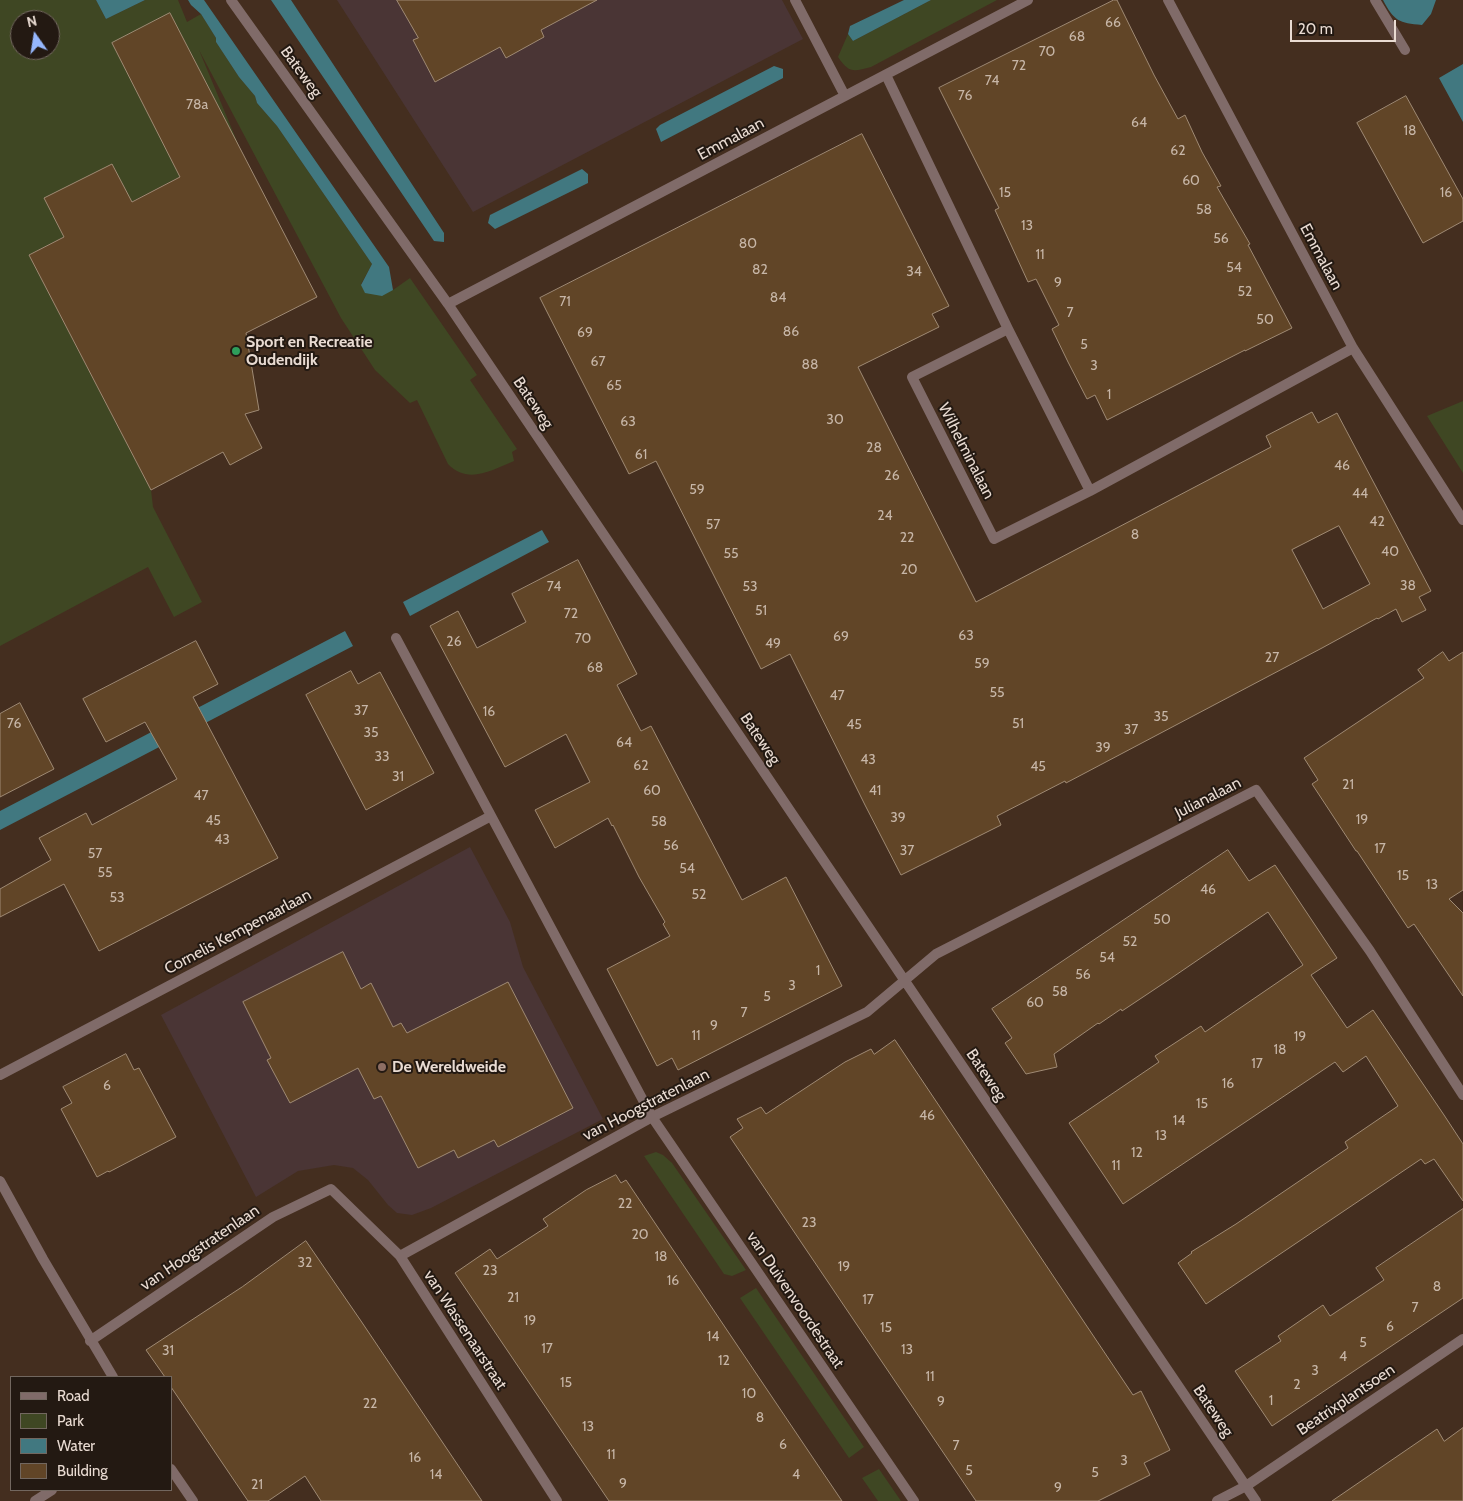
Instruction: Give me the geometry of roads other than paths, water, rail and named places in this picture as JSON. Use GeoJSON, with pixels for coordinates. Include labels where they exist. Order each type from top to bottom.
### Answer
{"type":"FeatureCollection","features":[{"type":"Feature","properties":{"kind":"street","name":"Bateweg"},"geometry":{"type":"LineString","coordinates":[[231,0],[448,304],[1256,1501]]}},
{"type":"Feature","properties":{"kind":"street"},"geometry":{"type":"LineString","coordinates":[[795,0],[845,96]]}},
{"type":"Feature","properties":{"kind":"street","name":"Emmalaan"},"geometry":{"type":"LineString","coordinates":[[448,304],[1028,0]]}},
{"type":"Feature","properties":{"kind":"street","name":"Emmalaan"},"geometry":{"type":"LineString","coordinates":[[1168,0],[1353,348],[1463,520]]}},
{"type":"Feature","properties":{"kind":"street"},"geometry":{"type":"LineString","coordinates":[[1375,0],[1405,50]]}},
{"type":"Feature","properties":{"kind":"street"},"geometry":{"type":"LineString","coordinates":[[886,75],[1008,329],[1090,491]]}},
{"type":"Feature","properties":{"kind":"street","name":"Wilhelminalaan"},"geometry":{"type":"LineString","coordinates":[[1008,329],[912,377],[994,539],[1090,491],[1353,348]]}},
{"type":"Feature","properties":{"kind":"street"},"geometry":{"type":"LineString","coordinates":[[396,638],[652,1117]]}},
{"type":"Feature","properties":{"kind":"street","name":"Julianalaan"},"geometry":{"type":"LineString","coordinates":[[903,980],[936,954],[1256,790],[1370,952],[1463,1095]]}},
{"type":"Feature","properties":{"kind":"street","name":"Cornelis Kempenaarlaan"},"geometry":{"type":"LineString","coordinates":[[0,1076],[491,816]]}},
{"type":"Feature","properties":{"kind":"street","name":"van Hoogstratenlaan"},"geometry":{"type":"LineString","coordinates":[[400,1256],[652,1117],[867,1012],[903,980]]}},
{"type":"Feature","properties":{"kind":"street","name":"van Duivenvoordestraat"},"geometry":{"type":"LineString","coordinates":[[652,1117],[914,1501]]}},
{"type":"Feature","properties":{"kind":"street"},"geometry":{"type":"LineString","coordinates":[[0,1181],[90,1341],[112,1376]]}},
{"type":"Feature","properties":{"kind":"street","name":"van Hoogstratenlaan"},"geometry":{"type":"LineString","coordinates":[[90,1341],[273,1217],[332,1190]]}},
{"type":"Feature","properties":{"kind":"street","name":"van Wassenaarstraat"},"geometry":{"type":"LineString","coordinates":[[332,1190],[400,1256],[557,1501]]}},
{"type":"Feature","properties":{"kind":"street","name":"Beatrixplantsoen"},"geometry":{"type":"LineString","coordinates":[[1217,1501],[1246,1486],[1463,1339]]}},
{"type":"Feature","properties":{"kind":"street"},"geometry":{"type":"LineString","coordinates":[[172,1470],[193,1501]]}},
{"type":"Feature","properties":{"kind":"street"},"geometry":{"type":"LineString","coordinates":[[35,1501],[50,1491]]}},
{"type":"Feature","properties":{"kind":"water"},"geometry":{"type":"Polygon","coordinates":[[[96,0],[145,0],[106,19],[96,0]]]}},
{"type":"Feature","properties":{"kind":"water"},"geometry":{"type":"Polygon","coordinates":[[[188,0],[204,0],[389,267],[393,290],[382,296],[365,293],[361,285],[372,264],[277,126],[257,103],[255,96],[239,77],[216,42],[216,38],[201,14],[188,0]]]}},
{"type":"Feature","properties":{"kind":"water"},"geometry":{"type":"Polygon","coordinates":[[[271,0],[291,0],[444,233],[444,242],[434,241],[271,0]]]}},
{"type":"Feature","properties":{"kind":"water"},"geometry":{"type":"Polygon","coordinates":[[[904,0],[931,0],[853,41],[848,34],[850,26],[904,0]]]}},
{"type":"Feature","properties":{"kind":"water"},"geometry":{"type":"Polygon","coordinates":[[[1383,0],[1436,0],[1431,14],[1422,25],[1398,20],[1390,12],[1383,0]]]}},
{"type":"Feature","properties":{"kind":"water"},"geometry":{"type":"Polygon","coordinates":[[[1463,64],[1463,122],[1439,78],[1463,64]]]}},
{"type":"Feature","properties":{"kind":"water"},"geometry":{"type":"Polygon","coordinates":[[[774,66],[783,69],[783,78],[661,142],[656,129],[660,125],[774,66]]]}},
{"type":"Feature","properties":{"kind":"water"},"geometry":{"type":"Polygon","coordinates":[[[582,169],[588,174],[588,183],[495,229],[488,223],[490,215],[582,169]]]}},
{"type":"Feature","properties":{"kind":"water"},"geometry":{"type":"Polygon","coordinates":[[[542,530],[549,542],[410,616],[403,602],[542,530]]]}},
{"type":"Feature","properties":{"kind":"water"},"geometry":{"type":"Polygon","coordinates":[[[345,631],[353,646],[0,830],[0,811],[345,631]]]}},
{"type":"Feature","properties":{"kind":"place","name":"Sport en Recreatie Oudendijk"},"geometry":{"type":"Point","coordinates":[236,351]}},
{"type":"Feature","properties":{"kind":"place","name":"De Wereldweide"},"geometry":{"type":"Point","coordinates":[382,1067]}}]}
